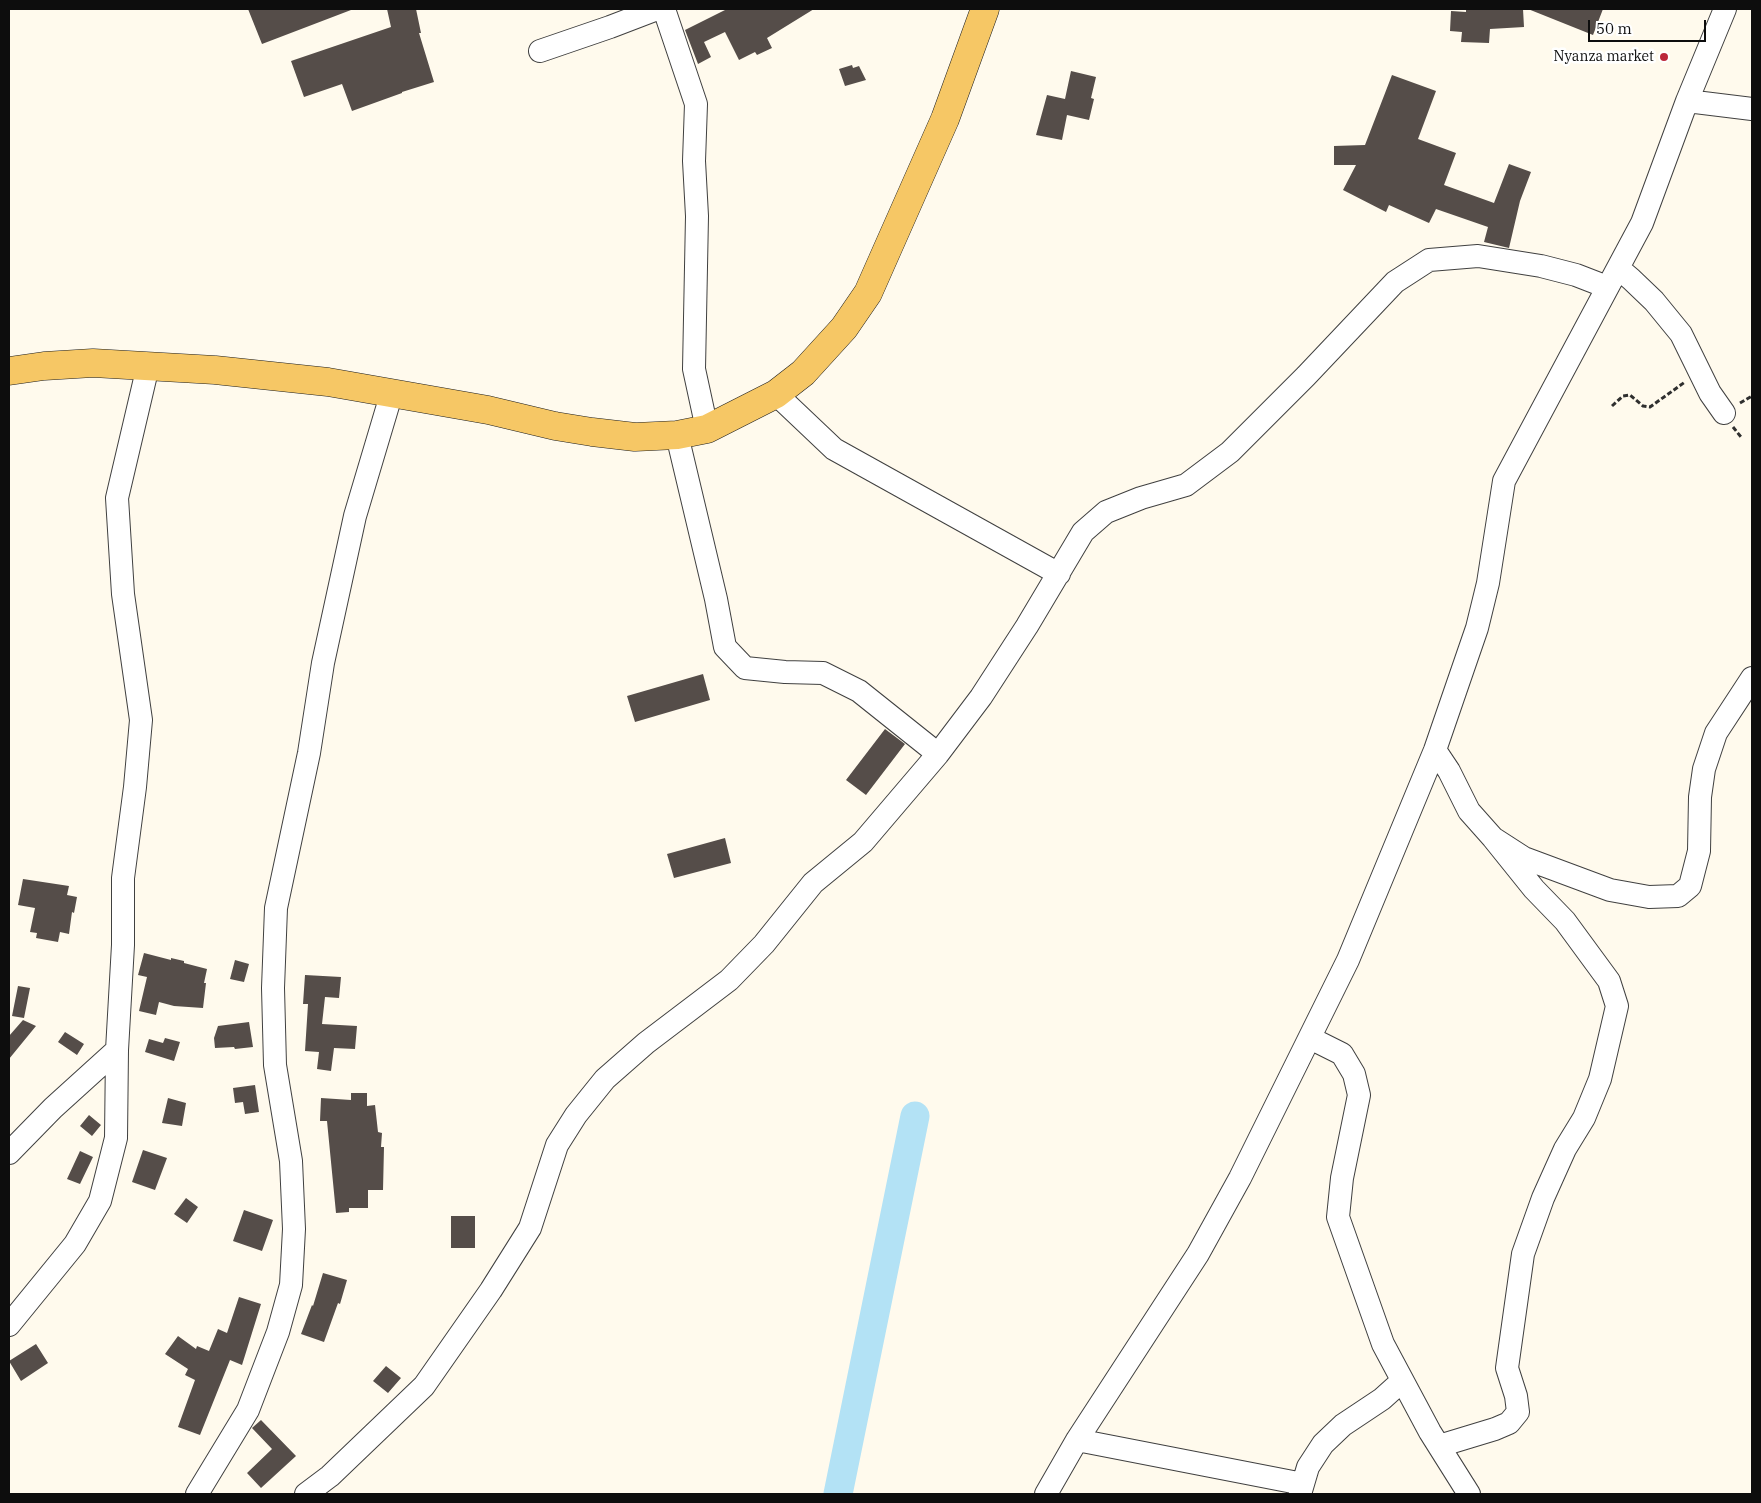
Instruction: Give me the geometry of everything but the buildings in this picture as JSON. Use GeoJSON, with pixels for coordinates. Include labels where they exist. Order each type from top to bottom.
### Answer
{"type":"FeatureCollection","features":[{"type":"Feature","properties":{"kind":"main road"},"geometry":{"type":"LineString","coordinates":[[9,371],[44,366],[92,363],[278,375],[392,392],[592,432],[635,436],[677,436],[707,429],[740,414],[776,394],[803,373],[844,328],[868,293],[945,119],[985,9]]}},
{"type":"Feature","properties":{"kind":"street"},"geometry":{"type":"LineString","coordinates":[[540,51],[657,9]]}},
{"type":"Feature","properties":{"kind":"street"},"geometry":{"type":"LineString","coordinates":[[664,9],[696,104],[694,161],[697,216],[694,370],[707,429]]}},
{"type":"Feature","properties":{"kind":"street"},"geometry":{"type":"LineString","coordinates":[[1046,1494],[1077,1440],[1198,1254],[1240,1178],[1348,960],[1435,750],[1477,628],[1488,582],[1504,481],[1642,223],[1687,101],[1725,9]]}},
{"type":"Feature","properties":{"kind":"street"},"geometry":{"type":"LineString","coordinates":[[1687,101],[1752,110]]}},
{"type":"Feature","properties":{"kind":"street"},"geometry":{"type":"LineString","coordinates":[[306,1494],[330,1476],[424,1386],[491,1290],[530,1228],[557,1145],[576,1115],[605,1079],[646,1043],[729,980],[764,944],[813,883],[863,842],[938,754],[981,697],[1027,626],[1083,532],[1106,512],[1141,498],[1186,485],[1230,452],[1306,376],[1395,282],[1429,260],[1478,256],[1541,266],[1576,275],[1631,279],[1654,301],[1681,334],[1710,393],[1724,413]]}},
{"type":"Feature","properties":{"kind":"street"},"geometry":{"type":"LineString","coordinates":[[9,1325],[75,1244],[100,1201],[116,1138],[123,878],[135,787],[141,720],[123,594],[117,498],[148,366]]}},
{"type":"Feature","properties":{"kind":"street"},"geometry":{"type":"LineString","coordinates":[[198,1494],[248,1410],[278,1332],[291,1284],[294,1230],[291,1161],[276,1064],[273,988],[276,908],[308,762],[324,663],[355,516],[392,392]]}},
{"type":"Feature","properties":{"kind":"street"},"geometry":{"type":"LineString","coordinates":[[776,394],[834,449],[1059,574]]}},
{"type":"Feature","properties":{"kind":"street"},"geometry":{"type":"LineString","coordinates":[[677,436],[714,590],[725,647],[745,668],[823,673],[852,687],[938,754]]}},
{"type":"Feature","properties":{"kind":"street"},"geometry":{"type":"LineString","coordinates":[[1493,838],[1524,858],[1610,890],[1649,897],[1678,896],[1690,886],[1699,851],[1700,797],[1704,769],[1716,733],[1752,678]]}},
{"type":"Feature","properties":{"kind":"street"},"geometry":{"type":"LineString","coordinates":[[1435,750],[1449,772],[1469,811],[1534,889],[1565,921],[1609,981],[1617,1006],[1600,1079],[1584,1118],[1565,1149],[1523,1254],[1507,1368],[1516,1396],[1518,1412],[1509,1423],[1439,1446]]}},
{"type":"Feature","properties":{"kind":"street"},"geometry":{"type":"LineString","coordinates":[[1310,1038],[1342,1054],[1354,1074],[1359,1095],[1342,1178],[1338,1217],[1383,1344],[1402,1382],[1469,1494]]}},
{"type":"Feature","properties":{"kind":"street"},"geometry":{"type":"LineString","coordinates":[[9,1153],[53,1108],[117,1050]]}},
{"type":"Feature","properties":{"kind":"street"},"geometry":{"type":"LineString","coordinates":[[1077,1440],[1301,1489],[1308,1467],[1323,1444],[1343,1425],[1382,1399],[1402,1382]]}},
{"type":"Feature","properties":{"kind":"path"},"geometry":{"type":"LineString","coordinates":[[1612,406],[1623,396],[1630,395],[1643,406],[1650,407],[1699,372]]}},
{"type":"Feature","properties":{"kind":"waterway"},"geometry":{"type":"LineString","coordinates":[[838,1494],[915,1116]]}},
{"type":"Feature","properties":{"kind":"place","name":"Nyanza market"},"geometry":{"type":"Point","coordinates":[1664,57]}}]}
